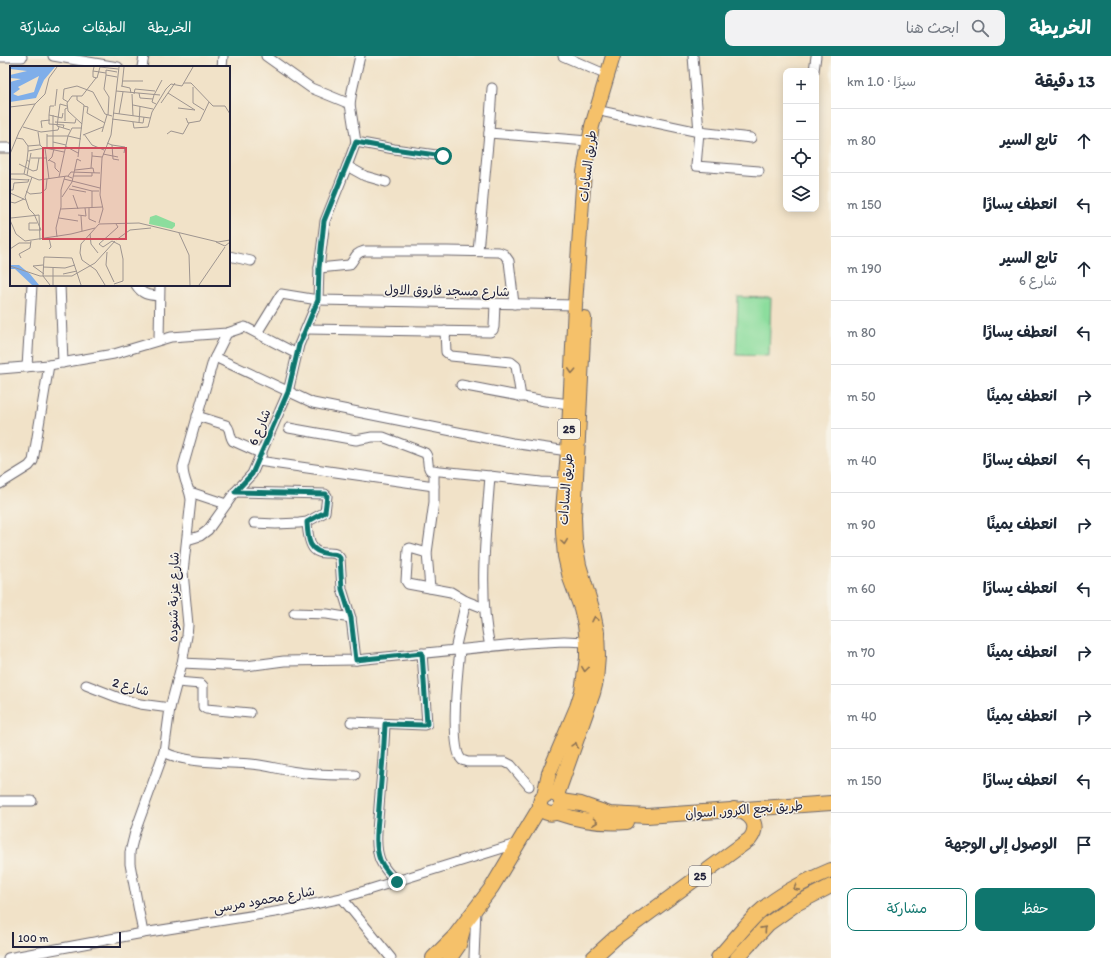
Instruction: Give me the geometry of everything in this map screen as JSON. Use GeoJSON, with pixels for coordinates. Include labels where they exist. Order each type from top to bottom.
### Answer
{"type":"FeatureCollection","features":[{"type":"Feature","properties":{"kind":"main road","name":"طريق السادات"},"geometry":{"type":"LineString","coordinates":[[552,802],[549,773],[571,723],[582,691],[587,658],[587,642],[583,616],[570,578],[565,556],[563,510],[568,451],[575,305],[584,172],[588,141],[613,56]]}},
{"type":"Feature","properties":{"kind":"main road","name":"طريق السادات"},"geometry":{"type":"LineString","coordinates":[[552,802],[566,772],[596,681],[598,656],[595,620],[579,565],[575,542],[574,517],[593,171],[597,142],[623,56]]}},
{"type":"Feature","properties":{"kind":"main road"},"geometry":{"type":"LineString","coordinates":[[566,772],[570,789],[581,804]]}},
{"type":"Feature","properties":{"kind":"main road","name":"طريق نجع الكرور, اسوان"},"geometry":{"type":"LineString","coordinates":[[552,802],[581,804],[610,814],[656,816]]}},
{"type":"Feature","properties":{"kind":"main road","name":"طريق نجع الكرور, اسوان"},"geometry":{"type":"LineString","coordinates":[[552,802],[576,819],[606,823],[627,822],[656,816],[733,809],[831,803]]}},
{"type":"Feature","properties":{"kind":"main road","name":"25"},"geometry":{"type":"LineString","coordinates":[[433,958],[464,925],[492,887],[519,843],[552,802]]}},
{"type":"Feature","properties":{"kind":"main road","name":"25"},"geometry":{"type":"LineString","coordinates":[[593,958],[615,938],[750,839],[754,829],[751,818],[746,813],[733,809]]}},
{"type":"Feature","properties":{"kind":"main road"},"geometry":{"type":"LineString","coordinates":[[718,958],[757,914],[784,894],[816,876],[831,870]]}},
{"type":"Feature","properties":{"kind":"main road"},"geometry":{"type":"LineString","coordinates":[[737,958],[768,924],[796,904],[831,886]]}},
{"type":"Feature","properties":{"kind":"main road"},"geometry":{"type":"LineString","coordinates":[[450,958],[459,945],[464,925]]}},
{"type":"Feature","properties":{"kind":"street"},"geometry":{"type":"LineString","coordinates":[[2,56],[22,57]]}},
{"type":"Feature","properties":{"kind":"street"},"geometry":{"type":"LineString","coordinates":[[53,56],[109,64]]}},
{"type":"Feature","properties":{"kind":"street"},"geometry":{"type":"LineString","coordinates":[[142,66],[144,56]]}},
{"type":"Feature","properties":{"kind":"street"},"geometry":{"type":"LineString","coordinates":[[222,66],[223,56]]}},
{"type":"Feature","properties":{"kind":"street"},"geometry":{"type":"LineString","coordinates":[[266,56],[307,86],[350,104]]}},
{"type":"Feature","properties":{"kind":"street"},"geometry":{"type":"LineString","coordinates":[[318,300],[319,268],[324,221],[356,142],[350,104],[360,56]]}},
{"type":"Feature","properties":{"kind":"street"},"geometry":{"type":"LineString","coordinates":[[562,56],[607,74]]}},
{"type":"Feature","properties":{"kind":"street"},"geometry":{"type":"LineString","coordinates":[[693,56],[699,132],[696,166],[759,171]]}},
{"type":"Feature","properties":{"kind":"street"},"geometry":{"type":"LineString","coordinates":[[814,68],[816,56]]}},
{"type":"Feature","properties":{"kind":"street"},"geometry":{"type":"LineString","coordinates":[[478,251],[492,88]]}},
{"type":"Feature","properties":{"kind":"street"},"geometry":{"type":"LineString","coordinates":[[605,112],[699,132],[751,138]]}},
{"type":"Feature","properties":{"kind":"street"},"geometry":{"type":"LineString","coordinates":[[489,133],[588,141]]}},
{"type":"Feature","properties":{"kind":"street"},"geometry":{"type":"LineString","coordinates":[[356,142],[443,156]]}},
{"type":"Feature","properties":{"kind":"street"},"geometry":{"type":"LineString","coordinates":[[347,166],[365,176],[386,182]]}},
{"type":"Feature","properties":{"kind":"street"},"geometry":{"type":"LineString","coordinates":[[319,268],[349,265],[352,263],[354,257],[359,253],[364,252],[499,252],[507,257],[510,267],[514,304]]}},
{"type":"Feature","properties":{"kind":"street"},"geometry":{"type":"LineString","coordinates":[[230,256],[251,261]]}},
{"type":"Feature","properties":{"kind":"street"},"geometry":{"type":"LineString","coordinates":[[27,367],[32,286]]}},
{"type":"Feature","properties":{"kind":"street"},"geometry":{"type":"LineString","coordinates":[[60,286],[63,362]]}},
{"type":"Feature","properties":{"kind":"street"},"geometry":{"type":"LineString","coordinates":[[137,286],[146,295],[160,296]]}},
{"type":"Feature","properties":{"kind":"street"},"geometry":{"type":"LineString","coordinates":[[159,339],[160,286]]}},
{"type":"Feature","properties":{"kind":"street","name":"شارع مسجد فاروق الاول"},"geometry":{"type":"LineString","coordinates":[[257,333],[280,294],[318,300],[575,305]]}},
{"type":"Feature","properties":{"kind":"street","name":"شارع 6"},"geometry":{"type":"LineString","coordinates":[[187,540],[200,536],[206,532],[235,492],[248,479],[260,457],[288,392],[302,337],[318,300]]}},
{"type":"Feature","properties":{"kind":"street"},"geometry":{"type":"LineString","coordinates":[[306,329],[490,332],[494,327],[495,304]]}},
{"type":"Feature","properties":{"kind":"street"},"geometry":{"type":"LineString","coordinates":[[0,369],[49,365],[114,354],[159,339],[227,332],[245,327],[297,354]]}},
{"type":"Feature","properties":{"kind":"street"},"geometry":{"type":"LineString","coordinates":[[445,331],[446,352],[451,356],[511,362],[516,366],[521,397]]}},
{"type":"Feature","properties":{"kind":"street","name":"شارع عزبة شنوده"},"geometry":{"type":"LineString","coordinates":[[143,933],[130,864],[130,852],[135,832],[164,752],[170,708],[182,663],[188,630],[183,578],[191,500],[190,492],[184,480],[183,467],[214,357],[227,332]]}},
{"type":"Feature","properties":{"kind":"street"},"geometry":{"type":"LineString","coordinates":[[214,357],[313,403],[512,443],[568,451]]}},
{"type":"Feature","properties":{"kind":"street"},"geometry":{"type":"LineString","coordinates":[[0,484],[29,466],[33,461],[49,365]]}},
{"type":"Feature","properties":{"kind":"street"},"geometry":{"type":"LineString","coordinates":[[461,385],[521,397],[570,404]]}},
{"type":"Feature","properties":{"kind":"street"},"geometry":{"type":"LineString","coordinates":[[197,416],[226,425],[228,427],[229,435],[233,441],[260,457],[434,486]]}},
{"type":"Feature","properties":{"kind":"street"},"geometry":{"type":"LineString","coordinates":[[289,428],[356,440],[372,437],[383,437],[425,454],[428,458],[429,469],[434,470],[541,482],[565,483]]}},
{"type":"Feature","properties":{"kind":"street"},"geometry":{"type":"LineString","coordinates":[[430,588],[427,552],[434,502],[434,470]]}},
{"type":"Feature","properties":{"kind":"street"},"geometry":{"type":"LineString","coordinates":[[490,476],[484,575],[485,626],[490,647]]}},
{"type":"Feature","properties":{"kind":"street"},"geometry":{"type":"LineString","coordinates":[[190,492],[226,504]]}},
{"type":"Feature","properties":{"kind":"street"},"geometry":{"type":"LineString","coordinates":[[235,492],[326,494],[327,496],[325,512],[307,522],[286,524],[254,523]]}},
{"type":"Feature","properties":{"kind":"street"},"geometry":{"type":"LineString","coordinates":[[307,522],[308,537],[314,550],[334,554],[340,558],[342,589],[351,618],[356,660]]}},
{"type":"Feature","properties":{"kind":"street"},"geometry":{"type":"LineString","coordinates":[[427,552],[410,548],[408,549],[406,581],[408,584],[411,586],[451,592],[466,601],[484,608]]}},
{"type":"Feature","properties":{"kind":"street"},"geometry":{"type":"LineString","coordinates":[[466,601],[458,650],[455,694],[455,720],[459,754],[462,760],[468,762],[505,762],[511,765],[529,786]]}},
{"type":"Feature","properties":{"kind":"street"},"geometry":{"type":"LineString","coordinates":[[294,613],[316,613],[351,618]]}},
{"type":"Feature","properties":{"kind":"street"},"geometry":{"type":"LineString","coordinates":[[182,663],[246,666],[284,661],[356,660],[564,641],[587,642]]}},
{"type":"Feature","properties":{"kind":"street"},"geometry":{"type":"LineString","coordinates":[[351,722],[427,724],[422,653]]}},
{"type":"Feature","properties":{"kind":"street"},"geometry":{"type":"LineString","coordinates":[[177,682],[201,684],[203,686],[203,707],[206,709],[250,713]]}},
{"type":"Feature","properties":{"kind":"street","name":"شارع 2"},"geometry":{"type":"LineString","coordinates":[[86,685],[122,699],[140,704],[170,708]]}},
{"type":"Feature","properties":{"kind":"street"},"geometry":{"type":"LineString","coordinates":[[385,724],[377,831],[378,852],[385,869],[397,882]]}},
{"type":"Feature","properties":{"kind":"street"},"geometry":{"type":"LineString","coordinates":[[164,752],[172,756],[186,759],[272,766],[299,773],[355,775]]}},
{"type":"Feature","properties":{"kind":"street"},"geometry":{"type":"LineString","coordinates":[[0,801],[32,801]]}},
{"type":"Feature","properties":{"kind":"street","name":"شارع محمود مرسى"},"geometry":{"type":"LineString","coordinates":[[8,958],[143,933],[281,911],[342,898],[519,843]]}},
{"type":"Feature","properties":{"kind":"street"},"geometry":{"type":"LineString","coordinates":[[342,898],[391,958]]}},
{"type":"Feature","properties":{"kind":"street"},"geometry":{"type":"LineString","coordinates":[[474,958],[476,909]]}},
{"type":"Feature","properties":{"kind":"street"},"geometry":{"type":"LineString","coordinates":[[61,948],[61,958]]}},
{"type":"Feature","properties":{"kind":"green space"},"geometry":{"type":"Polygon","coordinates":[[[738,297],[771,298],[769,356],[736,355],[738,297]]]}},
{"type":"Feature","properties":{"kind":"route"},"geometry":{"type":"LineString","coordinates":[[397,882],[385,869],[378,852],[377,831],[385,724],[427,724],[428,719],[422,653],[356,660],[351,618],[342,589],[340,558],[334,554],[327,554],[314,550],[310,545],[308,537],[307,522],[323,515],[325,512],[326,494],[235,492],[239,486],[252,474],[288,392],[299,345],[318,300],[319,268],[324,221],[356,142],[443,156]]}}]}
